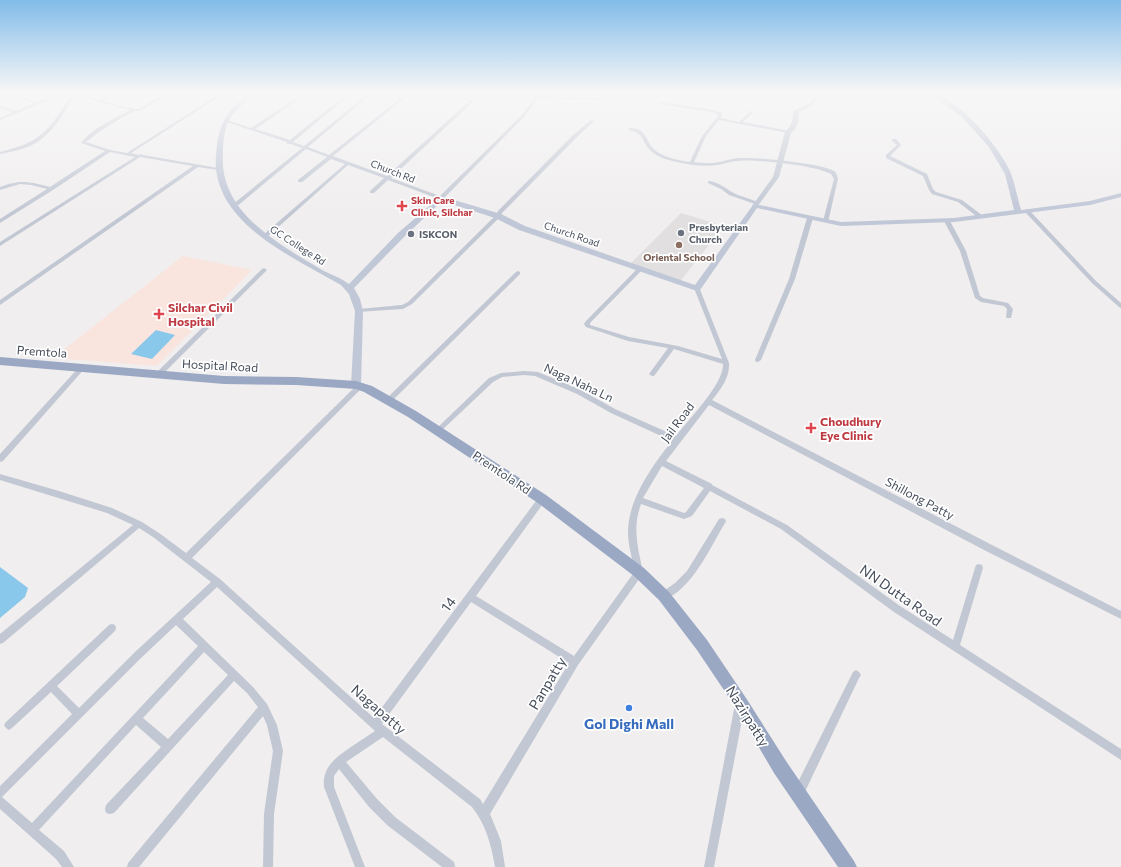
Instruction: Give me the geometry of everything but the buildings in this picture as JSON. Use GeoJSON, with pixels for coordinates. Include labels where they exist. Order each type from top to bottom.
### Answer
{"type":"FeatureCollection","features":[{"type":"Feature","properties":{"kind":"highway","name":"Premtola"},"geometry":{"type":"LineString","coordinates":[[0,362],[83,367]]}},
{"type":"Feature","properties":{"kind":"highway","name":"Hospital Road"},"geometry":{"type":"LineString","coordinates":[[83,367],[224,380],[296,381],[358,386]]}},
{"type":"Feature","properties":{"kind":"highway","name":"Premtola Rd"},"geometry":{"type":"LineString","coordinates":[[358,386],[389,400],[438,430],[542,499],[639,572]]}},
{"type":"Feature","properties":{"kind":"highway","name":"Nazirpatty"},"geometry":{"type":"LineString","coordinates":[[639,572],[664,596],[702,645],[741,703],[798,794],[848,867]]}},
{"type":"Feature","properties":{"kind":"main road","name":"GC College Rd"},"geometry":{"type":"LineString","coordinates":[[223,133],[220,145],[218,169],[224,191],[234,206],[255,229],[286,252],[349,288]]}},
{"type":"Feature","properties":{"kind":"main road"},"geometry":{"type":"LineString","coordinates":[[981,133],[990,142],[1006,170],[1018,213]]}},
{"type":"Feature","properties":{"kind":"main road"},"geometry":{"type":"LineString","coordinates":[[697,288],[756,204],[810,218],[841,224],[947,221],[1090,203],[1121,195]]}},
{"type":"Feature","properties":{"kind":"main road"},"geometry":{"type":"LineString","coordinates":[[358,386],[359,311],[358,302],[349,288],[401,235],[441,198]]}},
{"type":"Feature","properties":{"kind":"main road","name":"Church Road"},"geometry":{"type":"LineString","coordinates":[[441,198],[498,216],[522,228],[697,288]]}},
{"type":"Feature","properties":{"kind":"street"},"geometry":{"type":"LineString","coordinates":[[0,153],[29,145],[47,133]]}},
{"type":"Feature","properties":{"kind":"street"},"geometry":{"type":"LineString","coordinates":[[96,133],[83,142],[87,145],[109,151],[129,153],[218,169]]}},
{"type":"Feature","properties":{"kind":"street"},"geometry":{"type":"LineString","coordinates":[[129,153],[160,133]]}},
{"type":"Feature","properties":{"kind":"street","name":"Church Rd"},"geometry":{"type":"LineString","coordinates":[[264,133],[441,198]]}},
{"type":"Feature","properties":{"kind":"street"},"geometry":{"type":"LineString","coordinates":[[289,143],[301,133]]}},
{"type":"Feature","properties":{"kind":"street"},"geometry":{"type":"LineString","coordinates":[[234,206],[321,133]]}},
{"type":"Feature","properties":{"kind":"street"},"geometry":{"type":"LineString","coordinates":[[300,181],[360,133]]}},
{"type":"Feature","properties":{"kind":"street"},"geometry":{"type":"LineString","coordinates":[[372,192],[437,133]]}},
{"type":"Feature","properties":{"kind":"street"},"geometry":{"type":"LineString","coordinates":[[441,198],[506,133]]}},
{"type":"Feature","properties":{"kind":"street"},"geometry":{"type":"LineString","coordinates":[[359,311],[402,307],[410,303],[579,133]]}},
{"type":"Feature","properties":{"kind":"street"},"geometry":{"type":"LineString","coordinates":[[642,133],[647,138],[654,152],[667,158],[716,164],[740,159],[816,167],[834,173],[836,179],[826,221]]}},
{"type":"Feature","properties":{"kind":"street"},"geometry":{"type":"LineString","coordinates":[[692,162],[706,133]]}},
{"type":"Feature","properties":{"kind":"street"},"geometry":{"type":"LineString","coordinates":[[710,182],[723,188],[731,194],[756,204],[776,177],[781,163],[788,133]]}},
{"type":"Feature","properties":{"kind":"street"},"geometry":{"type":"LineString","coordinates":[[894,140],[899,145],[888,157],[925,175],[930,190],[934,193],[960,201],[981,217]]}},
{"type":"Feature","properties":{"kind":"street"},"geometry":{"type":"LineString","coordinates":[[2,219],[109,151]]}},
{"type":"Feature","properties":{"kind":"street"},"geometry":{"type":"LineString","coordinates":[[0,244],[141,155]]}},
{"type":"Feature","properties":{"kind":"street"},"geometry":{"type":"LineString","coordinates":[[265,236],[347,164]]}},
{"type":"Feature","properties":{"kind":"street"},"geometry":{"type":"LineString","coordinates":[[0,303],[196,166]]}},
{"type":"Feature","properties":{"kind":"street"},"geometry":{"type":"LineString","coordinates":[[0,189],[14,183],[22,182],[51,189]]}},
{"type":"Feature","properties":{"kind":"street"},"geometry":{"type":"LineString","coordinates":[[1028,212],[1094,282],[1121,306]]}},
{"type":"Feature","properties":{"kind":"street"},"geometry":{"type":"LineString","coordinates":[[758,360],[792,279],[810,218]]}},
{"type":"Feature","properties":{"kind":"street"},"geometry":{"type":"LineString","coordinates":[[947,221],[963,251],[977,297],[981,300],[1006,304],[1010,309],[1009,317]]}},
{"type":"Feature","properties":{"kind":"street"},"geometry":{"type":"LineString","coordinates":[[640,269],[587,324],[588,326],[628,340],[672,347],[726,363]]}},
{"type":"Feature","properties":{"kind":"street"},"geometry":{"type":"LineString","coordinates":[[160,373],[264,270]]}},
{"type":"Feature","properties":{"kind":"street"},"geometry":{"type":"LineString","coordinates":[[389,400],[518,273]]}},
{"type":"Feature","properties":{"kind":"street"},"geometry":{"type":"LineString","coordinates":[[697,288],[726,363]]}},
{"type":"Feature","properties":{"kind":"street"},"geometry":{"type":"LineString","coordinates":[[652,374],[672,347]]}},
{"type":"Feature","properties":{"kind":"street","name":"Jail Road"},"geometry":{"type":"LineString","coordinates":[[639,572],[631,539],[633,518],[639,500],[677,440],[708,401],[725,376],[726,363]]}},
{"type":"Feature","properties":{"kind":"street"},"geometry":{"type":"LineString","coordinates":[[0,459],[83,367]]}},
{"type":"Feature","properties":{"kind":"street","name":"Naga Naha Ln"},"geometry":{"type":"LineString","coordinates":[[438,430],[491,380],[501,375],[529,373],[558,382],[613,411],[677,440]]}},
{"type":"Feature","properties":{"kind":"street"},"geometry":{"type":"LineString","coordinates":[[186,558],[358,386]]}},
{"type":"Feature","properties":{"kind":"street","name":"Shillong Patty"},"geometry":{"type":"LineString","coordinates":[[708,401],[989,548],[1121,615]]}},
{"type":"Feature","properties":{"kind":"street","name":"NN Dutta Road"},"geometry":{"type":"LineString","coordinates":[[662,462],[709,486],[793,533],[863,585],[1121,755]]}},
{"type":"Feature","properties":{"kind":"street","name":"Nagapatty"},"geometry":{"type":"LineString","coordinates":[[0,476],[86,502],[138,524],[172,546],[217,582],[383,732],[469,796],[484,813],[491,826],[498,849],[500,867]]}},
{"type":"Feature","properties":{"kind":"street"},"geometry":{"type":"LineString","coordinates":[[639,500],[684,516],[689,514],[709,486]]}},
{"type":"Feature","properties":{"kind":"street","name":"14"},"geometry":{"type":"LineString","coordinates":[[375,725],[542,499]]}},
{"type":"Feature","properties":{"kind":"street"},"geometry":{"type":"LineString","coordinates":[[664,596],[678,586],[690,574],[722,521]]}},
{"type":"Feature","properties":{"kind":"street"},"geometry":{"type":"LineString","coordinates":[[0,640],[138,524]]}},
{"type":"Feature","properties":{"kind":"street"},"geometry":{"type":"LineString","coordinates":[[955,647],[979,568]]}},
{"type":"Feature","properties":{"kind":"street","name":"Panpatty"},"geometry":{"type":"LineString","coordinates":[[484,813],[575,662],[639,572]]}},
{"type":"Feature","properties":{"kind":"street"},"geometry":{"type":"LineString","coordinates":[[0,793],[78,714],[176,619],[217,582]]}},
{"type":"Feature","properties":{"kind":"street"},"geometry":{"type":"LineString","coordinates":[[470,597],[575,662]]}},
{"type":"Feature","properties":{"kind":"street"},"geometry":{"type":"LineString","coordinates":[[176,619],[250,690],[264,707],[272,725],[278,752],[269,814],[268,867]]}},
{"type":"Feature","properties":{"kind":"street"},"geometry":{"type":"LineString","coordinates":[[9,725],[112,628]]}},
{"type":"Feature","properties":{"kind":"street"},"geometry":{"type":"LineString","coordinates":[[32,830],[204,646]]}},
{"type":"Feature","properties":{"kind":"street"},"geometry":{"type":"LineString","coordinates":[[110,809],[234,675]]}},
{"type":"Feature","properties":{"kind":"street"},"geometry":{"type":"LineString","coordinates":[[798,794],[856,675]]}},
{"type":"Feature","properties":{"kind":"street"},"geometry":{"type":"LineString","coordinates":[[51,686],[78,714]]}},
{"type":"Feature","properties":{"kind":"street"},"geometry":{"type":"LineString","coordinates":[[709,867],[741,703]]}},
{"type":"Feature","properties":{"kind":"street"},"geometry":{"type":"LineString","coordinates":[[132,867],[264,707]]}},
{"type":"Feature","properties":{"kind":"street"},"geometry":{"type":"LineString","coordinates":[[136,719],[168,746]]}},
{"type":"Feature","properties":{"kind":"street"},"geometry":{"type":"LineString","coordinates":[[360,867],[327,779],[329,773],[339,761],[383,732]]}},
{"type":"Feature","properties":{"kind":"street"},"geometry":{"type":"LineString","coordinates":[[339,761],[373,803],[391,821],[450,866]]}},
{"type":"Feature","properties":{"kind":"street"},"geometry":{"type":"LineString","coordinates":[[0,802],[60,855],[69,867]]}},
{"type":"Feature","properties":{"kind":"shaded area","name":"Oriental School"},"geometry":{"type":"Polygon","coordinates":[[[681,213],[724,226],[678,284],[630,264],[681,213]]]}},
{"type":"Feature","properties":{"kind":"shaded area","name":"Silchar Civil Hospital"},"geometry":{"type":"Polygon","coordinates":[[[183,256],[252,270],[157,366],[53,358],[183,256]]]}},
{"type":"Feature","properties":{"kind":"water"},"geometry":{"type":"Polygon","coordinates":[[[156,330],[175,335],[152,359],[131,354],[156,330]]]}},
{"type":"Feature","properties":{"kind":"water"},"geometry":{"type":"Polygon","coordinates":[[[0,567],[28,588],[25,597],[0,618],[0,567]]]}},
{"type":"Feature","properties":{"kind":"place","name":"Skin Care Clinic, Silchar"},"geometry":{"type":"Point","coordinates":[402,206]}},
{"type":"Feature","properties":{"kind":"place","name":"Presbyterian Church"},"geometry":{"type":"Point","coordinates":[681,233]}},
{"type":"Feature","properties":{"kind":"place","name":"ISKCON"},"geometry":{"type":"Point","coordinates":[411,234]}},
{"type":"Feature","properties":{"kind":"place","name":"Oriental School"},"geometry":{"type":"Point","coordinates":[679,245]}},
{"type":"Feature","properties":{"kind":"place","name":"Silchar Civil Hospital"},"geometry":{"type":"Point","coordinates":[159,314]}},
{"type":"Feature","properties":{"kind":"place","name":"Choudhury Eye Clinic"},"geometry":{"type":"Point","coordinates":[811,428]}},
{"type":"Feature","properties":{"kind":"place","name":"Gol Dighi Mall"},"geometry":{"type":"Point","coordinates":[629,708]}}]}
